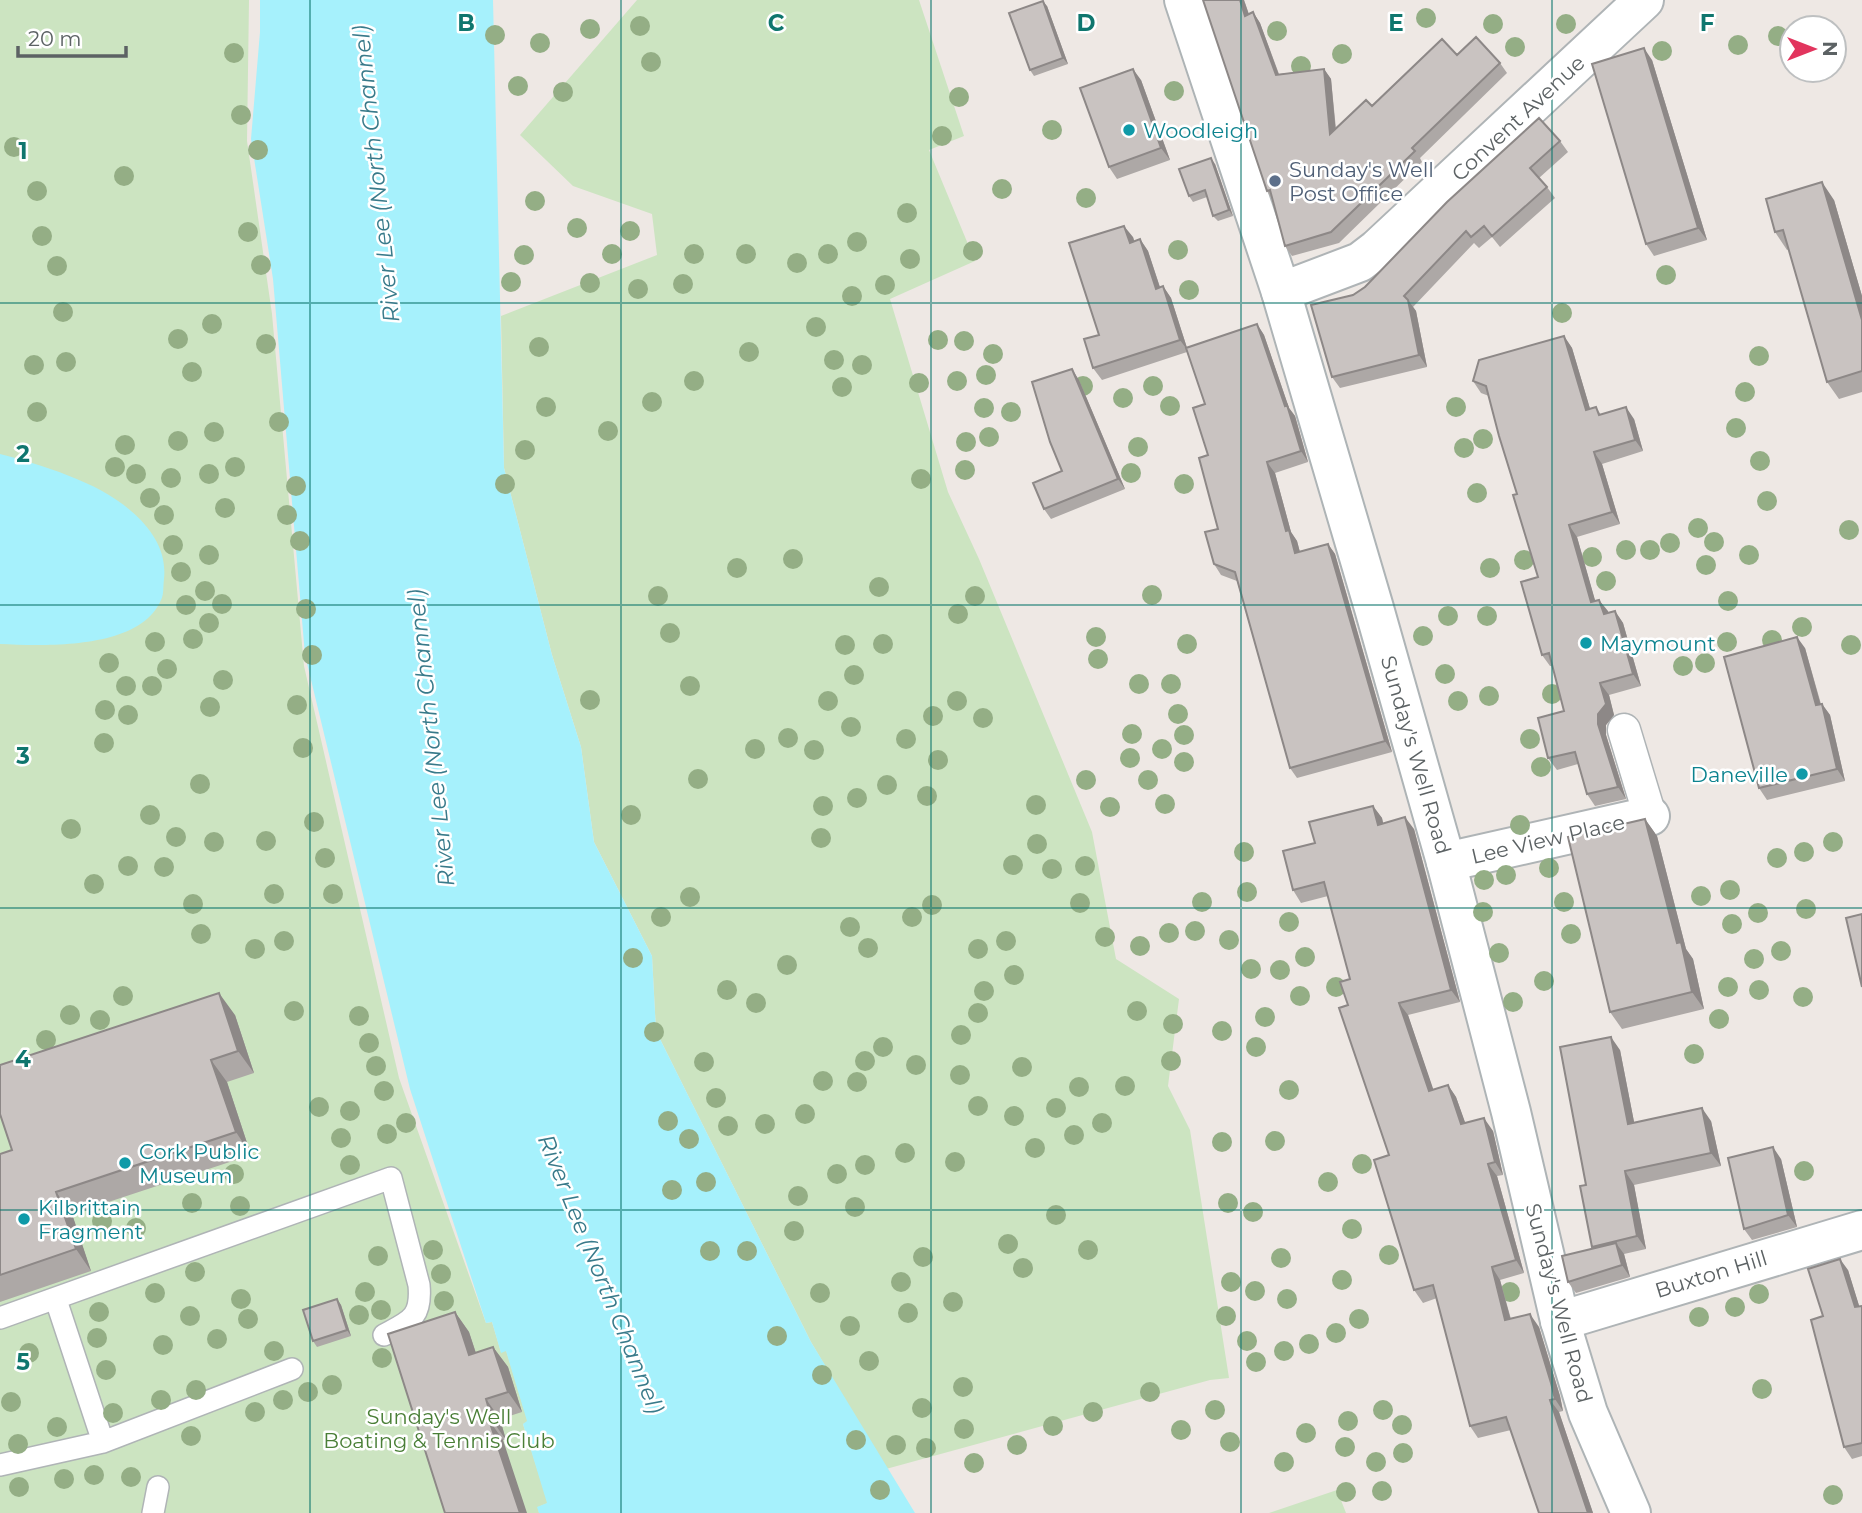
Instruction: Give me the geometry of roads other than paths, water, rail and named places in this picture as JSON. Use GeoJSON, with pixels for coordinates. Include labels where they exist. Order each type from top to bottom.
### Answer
{"type":"FeatureCollection","features":[{"type":"Feature","properties":{"kind":"main road","name":"Sunday's Well Road"},"geometry":{"type":"LineString","coordinates":[[1184,0],[1281,292],[1345,507],[1446,862],[1514,1124],[1560,1321],[1588,1413],[1631,1513]]}},
{"type":"Feature","properties":{"kind":"main road","name":"Convent Avenue"},"geometry":{"type":"LineString","coordinates":[[1281,292],[1360,262],[1377,249],[1644,0]]}},
{"type":"Feature","properties":{"kind":"main road","name":"Lee View Place"},"geometry":{"type":"LineString","coordinates":[[1446,862],[1650,816]]}},
{"type":"Feature","properties":{"kind":"main road","name":"Buxton Hill"},"geometry":{"type":"LineString","coordinates":[[1560,1321],[1862,1230]]}},
{"type":"Feature","properties":{"kind":"street"},"geometry":{"type":"LineString","coordinates":[[1624,730],[1650,816]]}},
{"type":"Feature","properties":{"kind":"lane"},"geometry":{"type":"LineString","coordinates":[[0,1318],[391,1178],[421,1299],[412,1320],[384,1335]]}},
{"type":"Feature","properties":{"kind":"lane"},"geometry":{"type":"LineString","coordinates":[[56,1300],[103,1442]]}},
{"type":"Feature","properties":{"kind":"lane"},"geometry":{"type":"LineString","coordinates":[[0,1465],[103,1442],[292,1369]]}},
{"type":"Feature","properties":{"kind":"lane"},"geometry":{"type":"LineString","coordinates":[[153,1513],[158,1487]]}},
{"type":"Feature","properties":{"kind":"water","name":"River Lee (North Channel)"},"geometry":{"type":"Polygon","coordinates":[[[260,0],[493,0],[504,468],[552,655],[581,747],[594,842],[652,956],[656,1031],[811,1342],[915,1513],[539,1513],[537,1507],[547,1503],[523,1424],[527,1421],[506,1351],[501,1353],[492,1322],[486,1323],[410,1089],[305,655],[273,279],[251,139],[260,0]]]}},
{"type":"Feature","properties":{"kind":"water"},"geometry":{"type":"Polygon","coordinates":[[[0,454],[51,469],[103,491],[145,525],[160,550],[164,569],[162,598],[150,616],[133,628],[90,642],[0,644],[0,454]]]}},
{"type":"Feature","properties":{"kind":"place","name":"Woodleigh"},"geometry":{"type":"Point","coordinates":[1129,130]}},
{"type":"Feature","properties":{"kind":"place","name":"Sunday's Well Post Office"},"geometry":{"type":"Point","coordinates":[1275,181]}},
{"type":"Feature","properties":{"kind":"place","name":"Maymount"},"geometry":{"type":"Point","coordinates":[1586,643]}},
{"type":"Feature","properties":{"kind":"place","name":"Daneville"},"geometry":{"type":"Point","coordinates":[1802,774]}},
{"type":"Feature","properties":{"kind":"place","name":"Cork Public Museum"},"geometry":{"type":"Point","coordinates":[125,1163]}},
{"type":"Feature","properties":{"kind":"place","name":"Kilbrittain Fragment"},"geometry":{"type":"Point","coordinates":[24,1219]}},
{"type":"Feature","properties":{"kind":"park label","name":"Sunday's Well Boating & Tennis Club"},"geometry":{"type":"Point","coordinates":[439,1428]}}]}
